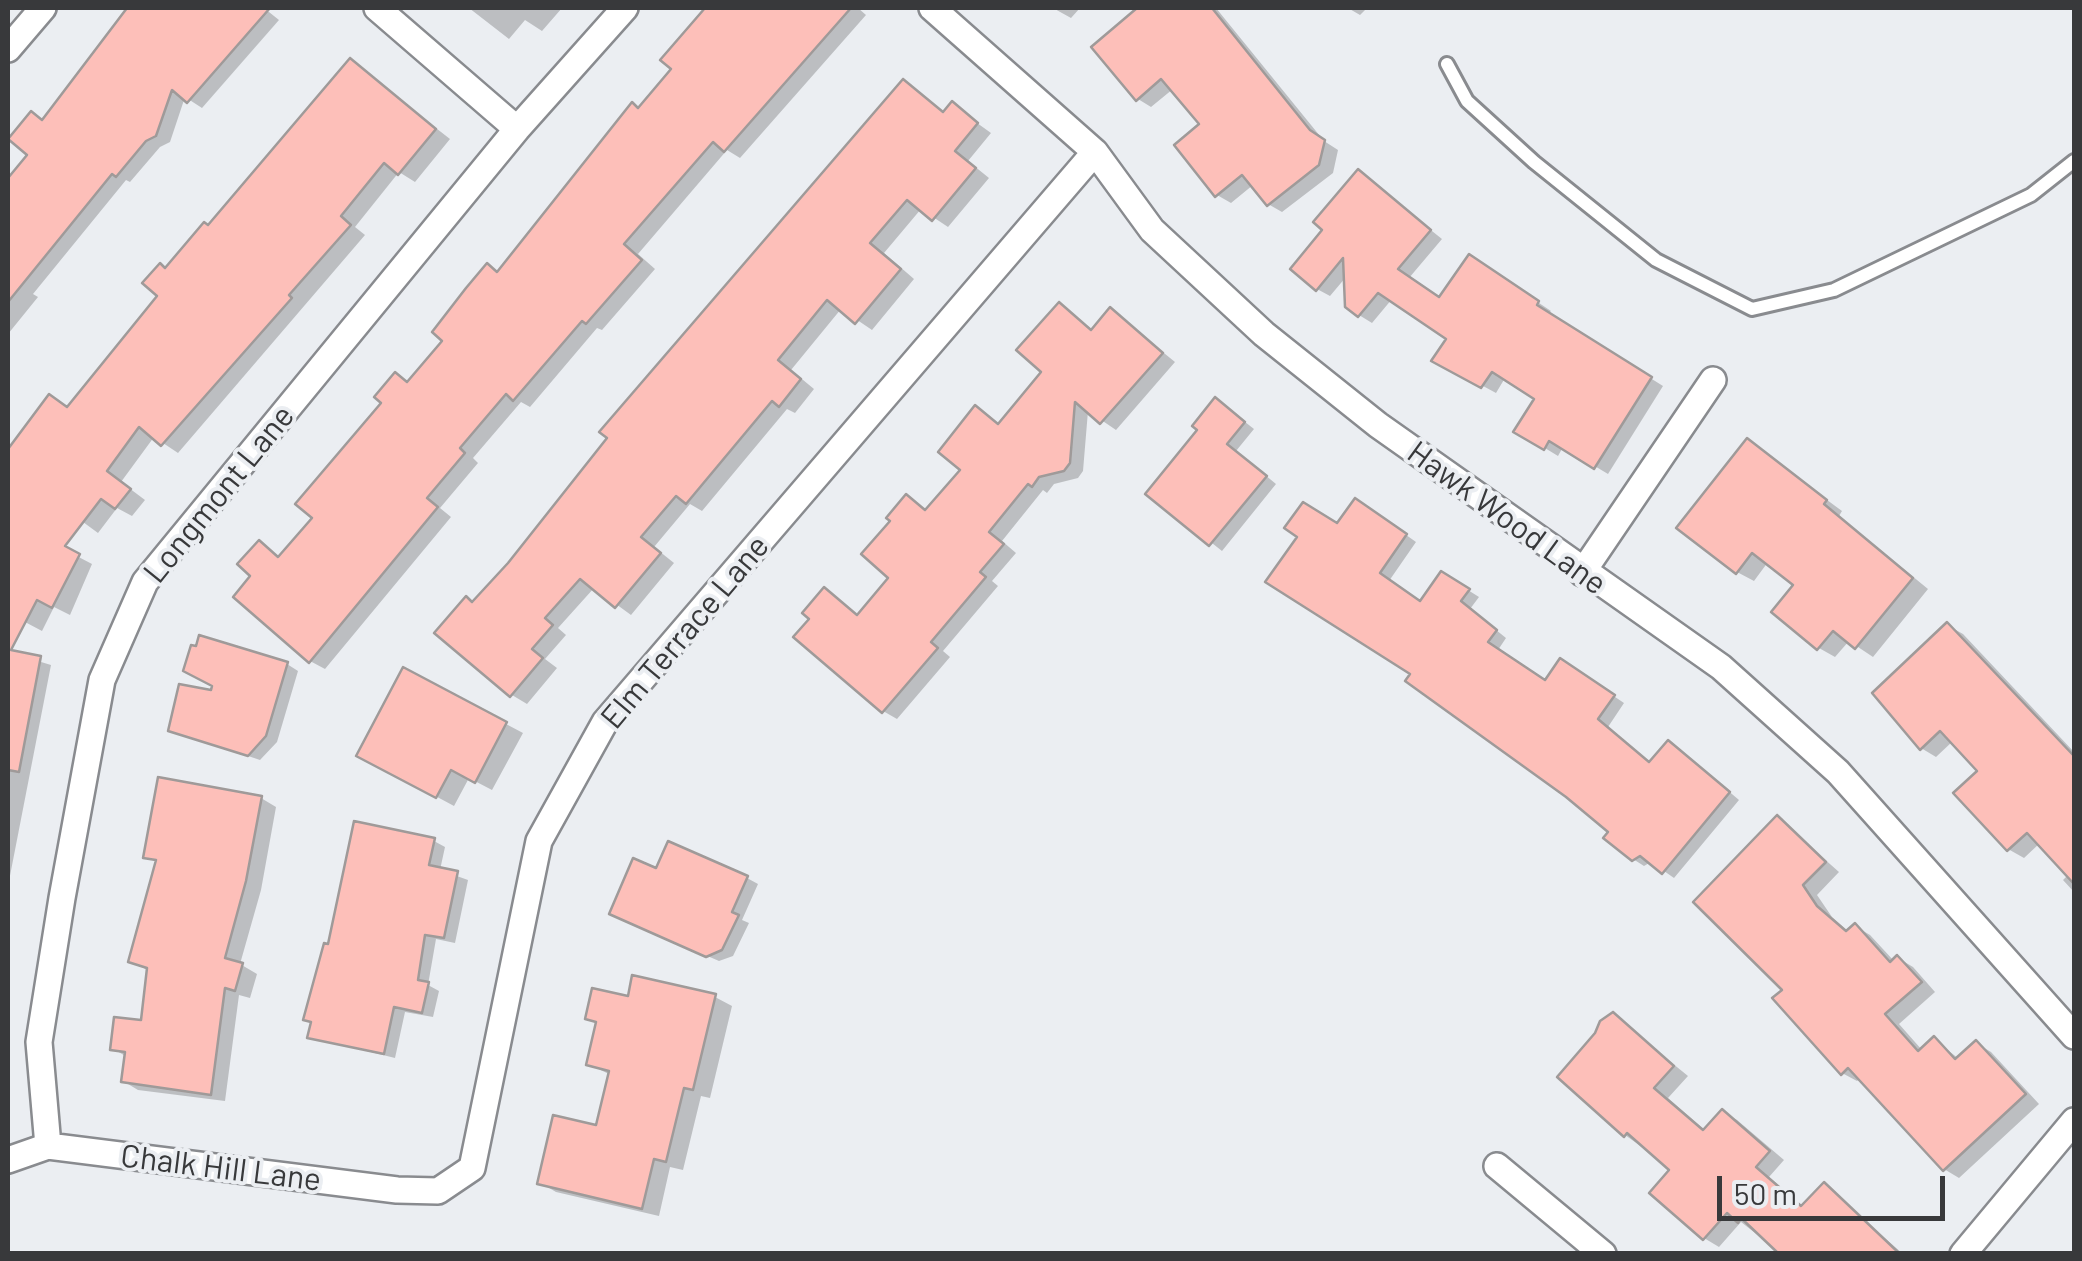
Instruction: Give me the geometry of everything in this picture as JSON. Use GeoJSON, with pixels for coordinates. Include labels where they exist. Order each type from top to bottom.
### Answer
{"type":"FeatureCollection","features":[{"type":"Feature","properties":{"kind":"street"},"geometry":{"type":"LineString","coordinates":[[10,42],[43,8]]}},
{"type":"Feature","properties":{"kind":"street"},"geometry":{"type":"LineString","coordinates":[[378,8],[517,129]]}},
{"type":"Feature","properties":{"kind":"street","name":"Longmont Lane"},"geometry":{"type":"LineString","coordinates":[[48,1146],[40,1042],[62,898],[102,680],[145,582],[517,129],[624,8]]}},
{"type":"Feature","properties":{"kind":"street","name":"Hawk Wood Lane"},"geometry":{"type":"LineString","coordinates":[[932,8],[1094,152],[1152,230],[1264,334],[1378,425],[1721,667],[1838,772],[2074,1036]]}},
{"type":"Feature","properties":{"kind":"street","name":"Elm Terrace Lane"},"geometry":{"type":"LineString","coordinates":[[438,1190],[472,1168],[540,841],[605,722],[1094,152]]}},
{"type":"Feature","properties":{"kind":"street"},"geometry":{"type":"LineString","coordinates":[[1582,572],[1713,380]]}},
{"type":"Feature","properties":{"kind":"street"},"geometry":{"type":"LineString","coordinates":[[1963,1254],[2074,1120]]}},
{"type":"Feature","properties":{"kind":"street","name":"Chalk Hill Lane"},"geometry":{"type":"LineString","coordinates":[[8,1160],[48,1146],[397,1190],[438,1190]]}},
{"type":"Feature","properties":{"kind":"street"},"geometry":{"type":"LineString","coordinates":[[1497,1166],[1602,1254]]}},
{"type":"Feature","properties":{"kind":"lane"},"geometry":{"type":"LineString","coordinates":[[1447,64],[1468,101],[1534,162],[1656,260],[1752,309],[1834,290],[2031,195],[2074,161]]}},
{"type":"Feature","properties":{"kind":"building"},"geometry":{"type":"Polygon","coordinates":[[[127,8],[270,8],[187,103],[172,90],[156,136],[146,141],[116,177],[112,174],[8,302],[8,178],[27,155],[8,139],[31,111],[42,120],[127,8]]]}},
{"type":"Feature","properties":{"kind":"building"},"geometry":{"type":"Polygon","coordinates":[[[705,8],[851,8],[724,152],[713,142],[624,244],[642,260],[586,324],[582,321],[513,401],[506,394],[460,448],[465,453],[427,498],[438,507],[309,663],[233,597],[250,576],[237,564],[259,540],[278,557],[312,518],[295,504],[381,403],[374,397],[395,372],[407,382],[442,341],[432,332],[466,288],[487,263],[497,272],[632,102],[638,108],[671,69],[660,60],[705,8]]]}},
{"type":"Feature","properties":{"kind":"building"},"geometry":{"type":"Polygon","coordinates":[[[1137,8],[1212,8],[1310,130],[1325,140],[1319,165],[1267,206],[1242,175],[1215,197],[1174,145],[1199,124],[1161,79],[1136,101],[1091,47],[1137,8]]]}},
{"type":"Feature","properties":{"kind":"building"},"geometry":{"type":"Polygon","coordinates":[[[350,58],[436,129],[398,175],[384,163],[341,216],[351,225],[161,446],[139,427],[107,471],[131,489],[115,509],[101,499],[65,546],[80,554],[52,608],[37,600],[11,650],[41,656],[19,772],[8,770],[8,449],[49,394],[67,407],[157,296],[142,283],[160,263],[165,268],[204,222],[208,225],[350,58]]]}},
{"type":"Feature","properties":{"kind":"building"},"geometry":{"type":"Polygon","coordinates":[[[903,79],[943,112],[952,101],[978,123],[955,151],[976,168],[932,221],[907,200],[870,243],[901,269],[855,324],[827,300],[778,360],[801,379],[779,407],[772,401],[686,504],[676,496],[641,537],[661,553],[615,608],[580,579],[545,618],[553,625],[532,649],[543,658],[510,697],[434,633],[466,596],[472,602],[508,563],[607,438],[599,432],[903,79]]]}},
{"type":"Feature","properties":{"kind":"building"},"geometry":{"type":"Polygon","coordinates":[[[1358,169],[1431,230],[1398,269],[1439,297],[1469,254],[1539,301],[1537,305],[1652,377],[1594,469],[1549,441],[1544,450],[1513,432],[1534,399],[1492,372],[1481,388],[1431,361],[1446,339],[1378,293],[1358,317],[1345,307],[1343,258],[1316,291],[1290,269],[1322,230],[1313,222],[1358,169]]]}},
{"type":"Feature","properties":{"kind":"building"},"geometry":{"type":"Polygon","coordinates":[[[1059,302],[1091,330],[1110,307],[1163,353],[1100,424],[1075,402],[1070,463],[1064,471],[1039,477],[1032,487],[1028,484],[989,532],[1004,544],[980,572],[986,577],[931,642],[938,648],[882,713],[793,637],[809,619],[802,613],[824,587],[857,615],[888,578],[861,554],[890,521],[886,518],[906,494],[925,510],[960,470],[938,452],[975,405],[998,424],[1041,372],[1016,350],[1059,302]]]}},
{"type":"Feature","properties":{"kind":"building"},"geometry":{"type":"Polygon","coordinates":[[[1215,397],[1245,422],[1227,444],[1267,476],[1209,546],[1145,494],[1197,430],[1192,426],[1215,397]]]}},
{"type":"Feature","properties":{"kind":"building"},"geometry":{"type":"Polygon","coordinates":[[[1747,438],[1827,500],[1824,504],[1913,578],[1855,649],[1833,631],[1817,650],[1771,612],[1793,585],[1752,553],[1736,574],[1676,528],[1747,438]]]}},
{"type":"Feature","properties":{"kind":"building"},"geometry":{"type":"Polygon","coordinates":[[[1355,498],[1407,534],[1380,573],[1420,601],[1441,571],[1470,589],[1461,601],[1497,630],[1488,642],[1545,680],[1560,658],[1615,695],[1598,719],[1649,762],[1668,740],[1730,792],[1662,874],[1640,856],[1632,861],[1603,838],[1608,832],[1566,797],[1405,681],[1410,674],[1265,582],[1297,537],[1284,528],[1303,502],[1337,523],[1355,498]]]}},
{"type":"Feature","properties":{"kind":"building"},"geometry":{"type":"Polygon","coordinates":[[[1947,622],[2074,756],[2074,884],[2027,833],[2007,851],[1953,793],[1977,771],[1940,731],[1920,750],[1872,693],[1947,622]]]}},
{"type":"Feature","properties":{"kind":"building"},"geometry":{"type":"Polygon","coordinates":[[[199,635],[288,662],[266,736],[248,756],[168,731],[179,684],[211,690],[212,686],[183,671],[191,645],[196,646],[199,635]]]}},
{"type":"Feature","properties":{"kind":"building"},"geometry":{"type":"Polygon","coordinates":[[[403,667],[507,722],[475,783],[451,770],[436,798],[356,756],[403,667]]]}},
{"type":"Feature","properties":{"kind":"building"},"geometry":{"type":"Polygon","coordinates":[[[158,777],[262,796],[246,881],[225,958],[243,963],[235,991],[225,988],[211,1095],[121,1082],[125,1052],[110,1050],[114,1017],[141,1020],[147,968],[128,962],[156,860],[143,858],[158,777]]]}},
{"type":"Feature","properties":{"kind":"building"},"geometry":{"type":"Polygon","coordinates":[[[1777,815],[1826,862],[1803,885],[1817,906],[1846,931],[1855,923],[1890,962],[1897,955],[1922,982],[1885,1014],[1918,1051],[1934,1036],[1955,1059],[1976,1040],[2026,1094],[1943,1171],[1848,1068],[1841,1075],[1772,998],[1782,990],[1693,902],[1777,815]]]}},
{"type":"Feature","properties":{"kind":"building"},"geometry":{"type":"Polygon","coordinates":[[[354,821],[435,838],[429,865],[458,871],[444,938],[425,935],[418,980],[429,982],[422,1013],[394,1007],[384,1054],[307,1038],[311,1022],[303,1020],[324,943],[328,944],[354,821]]]}},
{"type":"Feature","properties":{"kind":"building"},"geometry":{"type":"Polygon","coordinates":[[[668,841],[748,876],[732,912],[739,915],[722,950],[706,957],[609,914],[633,858],[656,868],[668,841]]]}},
{"type":"Feature","properties":{"kind":"building"},"geometry":{"type":"Polygon","coordinates":[[[632,975],[716,994],[693,1090],[684,1088],[666,1162],[654,1159],[642,1209],[537,1184],[553,1115],[596,1125],[609,1071],[586,1065],[596,1022],[585,1019],[592,988],[628,996],[632,975]]]}},
{"type":"Feature","properties":{"kind":"building"},"geometry":{"type":"Polygon","coordinates":[[[1613,1012],[1674,1066],[1654,1088],[1703,1130],[1722,1109],[1770,1151],[1756,1167],[1801,1206],[1824,1182],[1900,1254],[1779,1254],[1741,1218],[1738,1223],[1727,1213],[1703,1240],[1649,1193],[1669,1170],[1627,1133],[1624,1137],[1557,1077],[1595,1033],[1600,1021],[1613,1012]]]}}]}
